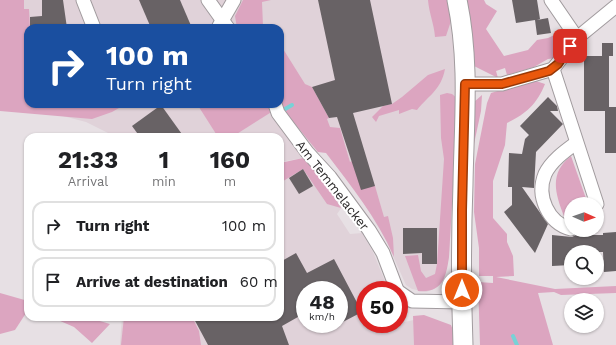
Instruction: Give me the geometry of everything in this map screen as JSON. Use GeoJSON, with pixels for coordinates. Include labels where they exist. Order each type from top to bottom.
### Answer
{"type":"FeatureCollection","features":[{"type":"Feature","properties":{"kind":"main road"},"geometry":{"type":"LineString","coordinates":[[457,0],[464,42],[465,84],[462,210],[463,345]]}},
{"type":"Feature","properties":{"kind":"street"},"geometry":{"type":"LineString","coordinates":[[83,0],[92,24]]}},
{"type":"Feature","properties":{"kind":"street"},"geometry":{"type":"LineString","coordinates":[[208,0],[222,24]]}},
{"type":"Feature","properties":{"kind":"street"},"geometry":{"type":"LineString","coordinates":[[224,24],[234,0]]}},
{"type":"Feature","properties":{"kind":"street"},"geometry":{"type":"LineString","coordinates":[[551,0],[577,38]]}},
{"type":"Feature","properties":{"kind":"street"},"geometry":{"type":"LineString","coordinates":[[465,84],[502,84],[553,69],[577,38],[616,6]]}},
{"type":"Feature","properties":{"kind":"street"},"geometry":{"type":"LineString","coordinates":[[553,69],[595,197]]}},
{"type":"Feature","properties":{"kind":"street","name":"Am Temmelacker"},"geometry":{"type":"LineString","coordinates":[[276,108],[278,113],[307,152],[330,177],[357,212],[383,253],[394,281]]}},
{"type":"Feature","properties":{"kind":"street"},"geometry":{"type":"LineString","coordinates":[[564,227],[551,217],[546,208],[543,187],[545,174],[549,168],[576,143]]}},
{"type":"Feature","properties":{"kind":"street","name":"Am Temmelacker"},"geometry":{"type":"LineString","coordinates":[[408,298],[412,301],[462,302]]}},
{"type":"Feature","properties":{"kind":"shaded area"},"geometry":{"type":"Polygon","coordinates":[[[0,0],[449,0],[457,48],[454,171],[449,257],[444,278],[440,285],[434,289],[426,292],[412,289],[408,286],[408,281],[404,281],[385,238],[365,205],[326,152],[318,152],[303,158],[284,161],[284,133],[108,133],[86,122],[63,116],[44,108],[284,108],[284,24],[24,24],[0,0]]]}},
{"type":"Feature","properties":{"kind":"shaded area"},"geometry":{"type":"Polygon","coordinates":[[[0,0],[24,0],[24,9],[29,9],[30,24],[24,24],[24,108],[119,108],[92,119],[0,111],[0,0]]]}},
{"type":"Feature","properties":{"kind":"shaded area"},"geometry":{"type":"Polygon","coordinates":[[[243,0],[271,0],[262,2],[263,24],[236,24],[235,16],[243,0]]]}},
{"type":"Feature","properties":{"kind":"shaded area"},"geometry":{"type":"Polygon","coordinates":[[[428,0],[448,0],[451,21],[446,36],[435,37],[428,0]]]}},
{"type":"Feature","properties":{"kind":"shaded area"},"geometry":{"type":"Polygon","coordinates":[[[461,0],[484,0],[486,4],[497,11],[486,29],[504,56],[528,50],[537,40],[548,38],[563,31],[563,37],[553,42],[558,50],[557,58],[548,59],[534,67],[507,75],[505,68],[496,71],[498,78],[474,66],[461,0]]]}},
{"type":"Feature","properties":{"kind":"shaded area"},"geometry":{"type":"Polygon","coordinates":[[[284,50],[305,84],[312,87],[329,118],[327,119],[330,127],[340,128],[350,162],[352,161],[375,186],[384,217],[388,216],[393,238],[394,257],[388,243],[372,216],[345,178],[326,153],[318,152],[282,108],[284,108],[284,50]]]}},
{"type":"Feature","properties":{"kind":"shaded area"},"geometry":{"type":"Polygon","coordinates":[[[445,69],[438,87],[417,110],[412,109],[399,114],[399,110],[379,116],[376,122],[372,117],[383,106],[392,104],[428,75],[445,69]]]}},
{"type":"Feature","properties":{"kind":"shaded area"},"geometry":{"type":"Polygon","coordinates":[[[536,81],[545,84],[530,108],[520,116],[507,123],[505,145],[493,181],[493,218],[507,234],[507,242],[513,256],[514,276],[496,277],[555,289],[616,286],[616,293],[564,293],[564,295],[561,295],[554,292],[538,293],[553,345],[480,345],[478,282],[493,283],[493,276],[479,276],[479,248],[474,212],[475,164],[487,103],[491,93],[536,81]]]}},
{"type":"Feature","properties":{"kind":"shaded area"},"geometry":{"type":"Polygon","coordinates":[[[447,93],[452,94],[458,99],[449,257],[442,282],[433,289],[418,291],[405,256],[418,255],[421,271],[426,278],[435,274],[437,264],[444,159],[441,138],[440,95],[447,93]]]}},
{"type":"Feature","properties":{"kind":"shaded area"},"geometry":{"type":"Polygon","coordinates":[[[482,95],[481,111],[471,158],[474,102],[482,95]]]}},
{"type":"Feature","properties":{"kind":"shaded area"},"geometry":{"type":"Polygon","coordinates":[[[200,108],[271,108],[273,111],[238,133],[215,133],[200,108]]]}},
{"type":"Feature","properties":{"kind":"shaded area"},"geometry":{"type":"Polygon","coordinates":[[[571,156],[586,197],[564,197],[564,216],[556,191],[556,184],[559,169],[571,156]]]}},
{"type":"Feature","properties":{"kind":"shaded area"},"geometry":{"type":"Polygon","coordinates":[[[303,158],[313,163],[341,208],[327,204],[303,169],[284,181],[284,162],[303,158]]]}},
{"type":"Feature","properties":{"kind":"shaded area"},"geometry":{"type":"Polygon","coordinates":[[[307,160],[342,207],[337,214],[350,234],[362,233],[373,252],[385,281],[356,281],[356,333],[408,333],[408,321],[414,320],[440,345],[120,345],[122,321],[284,321],[284,169],[307,160]]]}},
{"type":"Feature","properties":{"kind":"shaded area"},"geometry":{"type":"Polygon","coordinates":[[[0,293],[24,300],[24,316],[15,330],[0,334],[0,293]]]}},
{"type":"Feature","properties":{"kind":"shaded area"},"geometry":{"type":"Polygon","coordinates":[[[424,315],[451,325],[454,333],[455,345],[414,345],[413,316],[424,315]]]}},
{"type":"Feature","properties":{"kind":"shaded area"},"geometry":{"type":"Polygon","coordinates":[[[60,321],[100,321],[110,324],[92,343],[74,327],[60,321]]]}},
{"type":"Feature","properties":{"kind":"shaded area"},"geometry":{"type":"Polygon","coordinates":[[[124,321],[194,321],[199,331],[201,345],[121,345],[124,321]]]}},
{"type":"Feature","properties":{"kind":"building"},"geometry":{"type":"Polygon","coordinates":[[[42,0],[63,0],[66,24],[30,24],[30,17],[42,16],[42,0]]]}},
{"type":"Feature","properties":{"kind":"building"},"geometry":{"type":"Polygon","coordinates":[[[139,0],[180,0],[190,24],[149,24],[139,0]]]}},
{"type":"Feature","properties":{"kind":"building"},"geometry":{"type":"Polygon","coordinates":[[[318,0],[370,0],[392,104],[353,113],[375,186],[361,190],[337,117],[329,118],[312,87],[335,80],[318,0]]]}},
{"type":"Feature","properties":{"kind":"building"},"geometry":{"type":"Polygon","coordinates":[[[512,0],[537,0],[540,19],[537,20],[548,18],[551,33],[537,35],[535,20],[516,23],[512,0]]]}},
{"type":"Feature","properties":{"kind":"building"},"geometry":{"type":"Polygon","coordinates":[[[602,43],[613,43],[613,56],[602,56],[602,43]]]}},
{"type":"Feature","properties":{"kind":"building"},"geometry":{"type":"Polygon","coordinates":[[[584,56],[609,56],[609,107],[616,107],[616,153],[605,153],[605,111],[584,111],[584,56]]]}},
{"type":"Feature","properties":{"kind":"building"},"geometry":{"type":"Polygon","coordinates":[[[548,97],[557,106],[558,111],[550,111],[563,124],[536,152],[534,188],[522,187],[548,224],[535,253],[504,212],[512,205],[512,187],[508,187],[509,153],[522,154],[525,139],[529,135],[520,126],[548,97]]]}},
{"type":"Feature","properties":{"kind":"building"},"geometry":{"type":"Polygon","coordinates":[[[157,108],[163,108],[181,133],[137,133],[132,126],[157,108]]]}},
{"type":"Feature","properties":{"kind":"building"},"geometry":{"type":"Polygon","coordinates":[[[303,169],[313,186],[299,194],[289,178],[303,169]]]}},
{"type":"Feature","properties":{"kind":"building"},"geometry":{"type":"Polygon","coordinates":[[[403,228],[437,228],[437,264],[422,264],[422,253],[403,254],[403,228]]]}},
{"type":"Feature","properties":{"kind":"building"},"geometry":{"type":"Polygon","coordinates":[[[616,232],[616,271],[604,272],[604,245],[564,245],[564,265],[552,266],[552,235],[564,237],[604,237],[604,233],[616,232]]]}},
{"type":"Feature","properties":{"kind":"building"},"geometry":{"type":"Polygon","coordinates":[[[296,253],[307,273],[334,259],[346,281],[296,281],[296,318],[282,326],[289,345],[208,345],[195,321],[284,321],[284,260],[296,253]]]}},
{"type":"Feature","properties":{"kind":"building"},"geometry":{"type":"Polygon","coordinates":[[[348,286],[356,301],[356,315],[348,319],[348,286]]]}},
{"type":"Feature","properties":{"kind":"waterway"},"geometry":{"type":"LineString","coordinates":[[280,112],[292,105]]}},
{"type":"Feature","properties":{"kind":"waterway"},"geometry":{"type":"LineString","coordinates":[[513,336],[517,345]]}},
{"type":"Feature","properties":{"kind":"route"},"geometry":{"type":"LineString","coordinates":[[462,290],[465,84],[502,84],[549,71],[553,69],[564,57],[570,46]]}}]}
